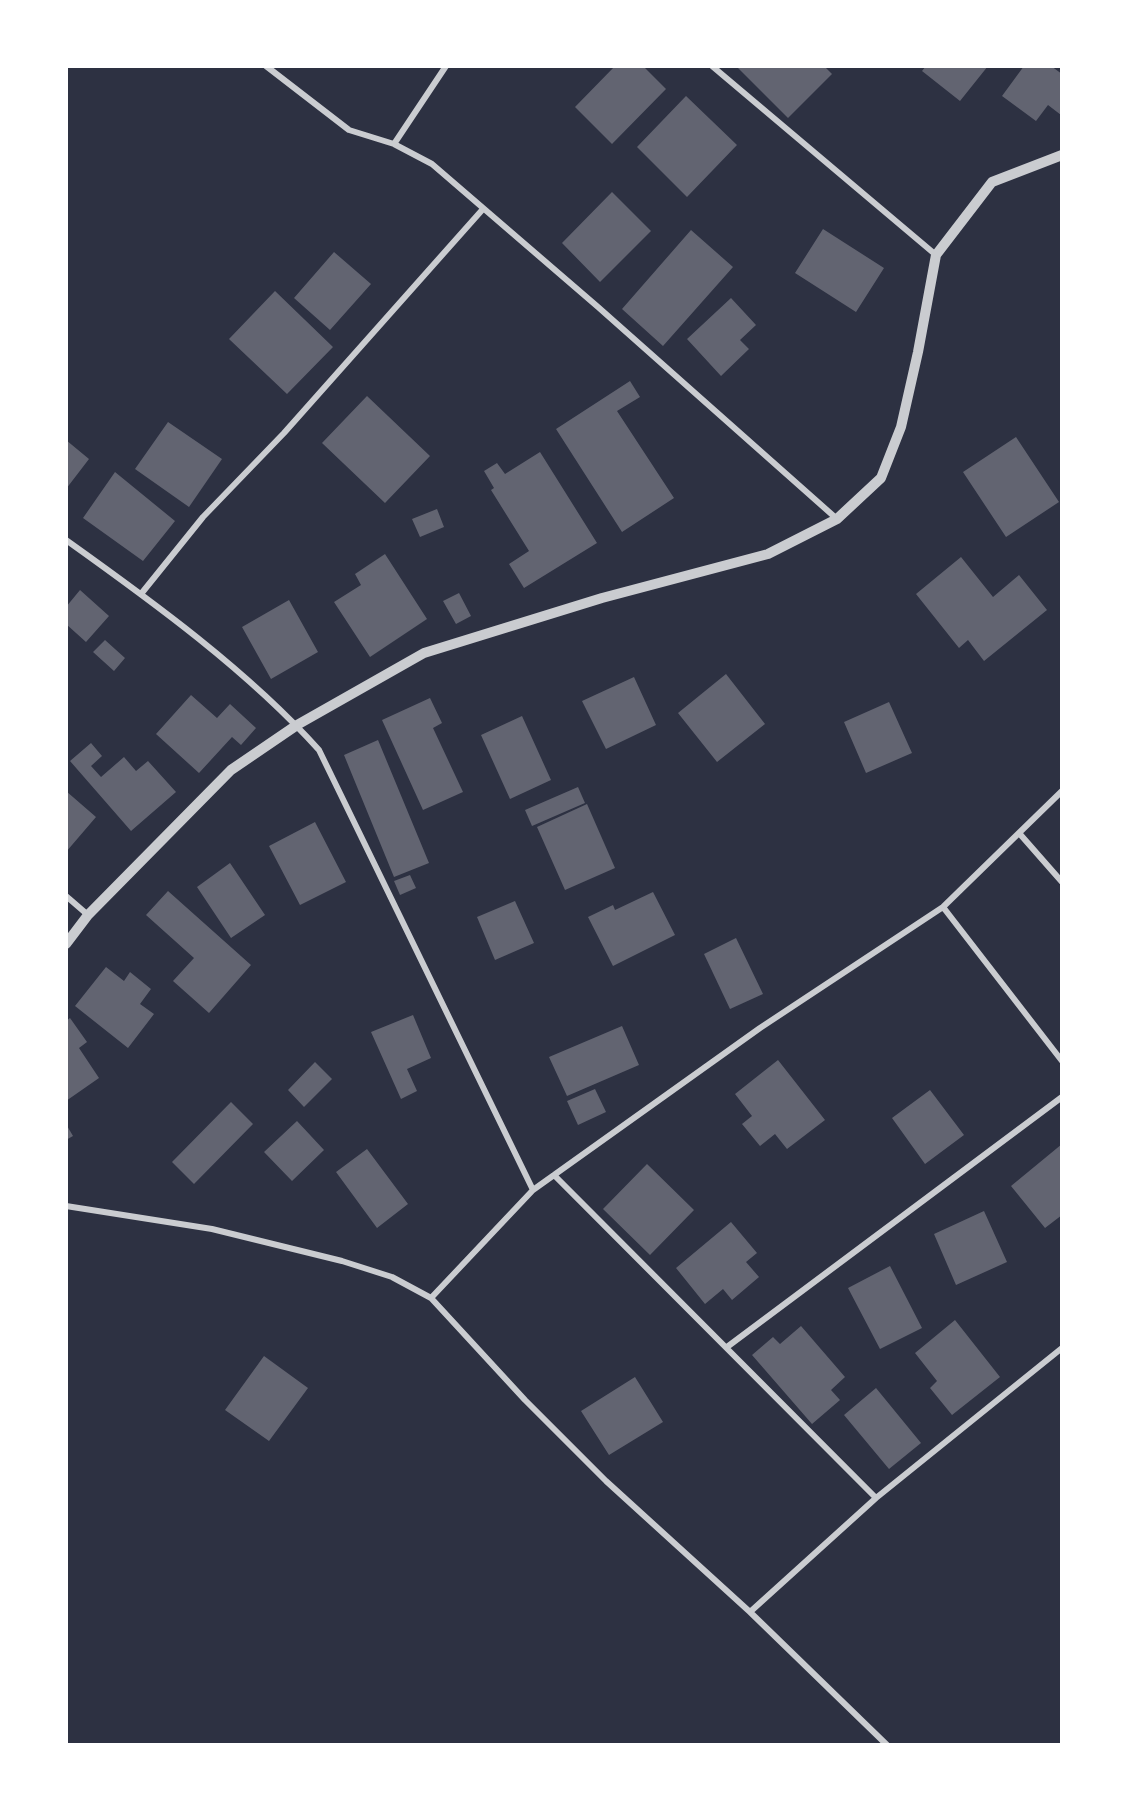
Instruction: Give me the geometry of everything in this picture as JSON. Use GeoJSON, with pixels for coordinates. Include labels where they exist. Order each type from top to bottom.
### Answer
{"type":"FeatureCollection","features":[{"type":"Feature","properties":{"kind":"street"},"geometry":{"type":"LineString","coordinates":[[266,66],[349,130],[394,144],[432,164],[598,306],[837,519]]}},
{"type":"Feature","properties":{"kind":"street"},"geometry":{"type":"LineString","coordinates":[[394,144],[446,66]]}},
{"type":"Feature","properties":{"kind":"street"},"geometry":{"type":"LineString","coordinates":[[712,66],[936,255]]}},
{"type":"Feature","properties":{"kind":"street"},"geometry":{"type":"LineString","coordinates":[[66,944],[87,915],[231,770],[297,726],[424,653],[602,598],[768,554],[837,519],[880,478],[901,427],[936,255],[992,182],[1062,155]]}},
{"type":"Feature","properties":{"kind":"street"},"geometry":{"type":"LineString","coordinates":[[141,594],[203,517],[284,433],[483,209]]}},
{"type":"Feature","properties":{"kind":"street"},"geometry":{"type":"LineString","coordinates":[[66,540],[141,594],[215,653],[297,726],[319,750],[533,1190]]}},
{"type":"Feature","properties":{"kind":"street"},"geometry":{"type":"LineString","coordinates":[[431,1298],[533,1190],[760,1028],[943,908],[1062,791]]}},
{"type":"Feature","properties":{"kind":"street"},"geometry":{"type":"LineString","coordinates":[[1019,833],[1062,882]]}},
{"type":"Feature","properties":{"kind":"street"},"geometry":{"type":"LineString","coordinates":[[66,896],[87,915]]}},
{"type":"Feature","properties":{"kind":"street"},"geometry":{"type":"LineString","coordinates":[[943,908],[1062,1061]]}},
{"type":"Feature","properties":{"kind":"street"},"geometry":{"type":"LineString","coordinates":[[727,1347],[1062,1097]]}},
{"type":"Feature","properties":{"kind":"street"},"geometry":{"type":"LineString","coordinates":[[554,1175],[876,1498]]}},
{"type":"Feature","properties":{"kind":"street"},"geometry":{"type":"LineString","coordinates":[[66,1206],[212,1229],[342,1261],[392,1277],[431,1298],[525,1400],[606,1482],[750,1612],[887,1745]]}},
{"type":"Feature","properties":{"kind":"street"},"geometry":{"type":"LineString","coordinates":[[750,1612],[876,1498],[1062,1348]]}},
{"type":"Feature","properties":{"kind":"building"},"geometry":{"type":"Polygon","coordinates":[[[615,66],[643,66],[666,89],[612,144],[575,107],[615,66]]]}},
{"type":"Feature","properties":{"kind":"building"},"geometry":{"type":"Polygon","coordinates":[[[736,66],[824,66],[832,74],[788,118],[736,66]]]}},
{"type":"Feature","properties":{"kind":"building"},"geometry":{"type":"Polygon","coordinates":[[[926,66],[988,66],[960,101],[922,71],[926,66]]]}},
{"type":"Feature","properties":{"kind":"building"},"geometry":{"type":"Polygon","coordinates":[[[1024,66],[1051,66],[1062,74],[1061,115],[1048,105],[1036,121],[1002,96],[1024,66]]]}},
{"type":"Feature","properties":{"kind":"building"},"geometry":{"type":"Polygon","coordinates":[[[686,96],[737,145],[687,197],[637,147],[686,96]]]}},
{"type":"Feature","properties":{"kind":"building"},"geometry":{"type":"Polygon","coordinates":[[[612,192],[651,231],[600,282],[562,243],[612,192]]]}},
{"type":"Feature","properties":{"kind":"building"},"geometry":{"type":"Polygon","coordinates":[[[823,229],[884,268],[856,312],[795,273],[823,229]]]}},
{"type":"Feature","properties":{"kind":"building"},"geometry":{"type":"Polygon","coordinates":[[[691,230],[733,267],[663,346],[622,309],[691,230]]]}},
{"type":"Feature","properties":{"kind":"building"},"geometry":{"type":"Polygon","coordinates":[[[334,252],[371,284],[330,330],[294,298],[334,252]]]}},
{"type":"Feature","properties":{"kind":"building"},"geometry":{"type":"Polygon","coordinates":[[[275,291],[333,347],[287,394],[229,339],[275,291]]]}},
{"type":"Feature","properties":{"kind":"building"},"geometry":{"type":"Polygon","coordinates":[[[731,298],[756,325],[740,340],[749,349],[721,376],[687,339],[731,298]]]}},
{"type":"Feature","properties":{"kind":"building"},"geometry":{"type":"Polygon","coordinates":[[[630,381],[640,397],[617,411],[674,498],[622,532],[556,429],[630,381]]]}},
{"type":"Feature","properties":{"kind":"building"},"geometry":{"type":"Polygon","coordinates":[[[367,396],[430,456],[385,503],[322,443],[367,396]]]}},
{"type":"Feature","properties":{"kind":"building"},"geometry":{"type":"Polygon","coordinates":[[[168,422],[222,459],[189,507],[135,469],[168,422]]]}},
{"type":"Feature","properties":{"kind":"building"},"geometry":{"type":"Polygon","coordinates":[[[1016,437],[1059,502],[1006,537],[963,472],[1016,437]]]}},
{"type":"Feature","properties":{"kind":"building"},"geometry":{"type":"Polygon","coordinates":[[[66,440],[89,459],[66,489],[66,440]]]}},
{"type":"Feature","properties":{"kind":"building"},"geometry":{"type":"Polygon","coordinates":[[[540,452],[597,543],[524,588],[509,564],[529,551],[491,490],[494,488],[484,471],[497,463],[505,474],[540,452]]]}},
{"type":"Feature","properties":{"kind":"building"},"geometry":{"type":"Polygon","coordinates":[[[115,472],[175,521],[143,561],[83,518],[115,472]]]}},
{"type":"Feature","properties":{"kind":"building"},"geometry":{"type":"Polygon","coordinates":[[[437,509],[444,527],[420,537],[412,519],[437,509]]]}},
{"type":"Feature","properties":{"kind":"building"},"geometry":{"type":"Polygon","coordinates":[[[385,554],[427,619],[370,657],[334,602],[361,585],[355,574],[385,554]]]}},
{"type":"Feature","properties":{"kind":"building"},"geometry":{"type":"Polygon","coordinates":[[[961,557],[993,597],[1019,575],[1047,610],[984,661],[968,640],[959,648],[916,594],[961,557]]]}},
{"type":"Feature","properties":{"kind":"building"},"geometry":{"type":"Polygon","coordinates":[[[80,590],[109,616],[86,642],[66,624],[66,607],[80,590]]]}},
{"type":"Feature","properties":{"kind":"building"},"geometry":{"type":"Polygon","coordinates":[[[459,593],[471,616],[456,624],[443,601],[459,593]]]}},
{"type":"Feature","properties":{"kind":"building"},"geometry":{"type":"Polygon","coordinates":[[[289,600],[318,652],[271,679],[242,627],[289,600]]]}},
{"type":"Feature","properties":{"kind":"building"},"geometry":{"type":"Polygon","coordinates":[[[105,640],[125,658],[114,671],[93,652],[105,640]]]}},
{"type":"Feature","properties":{"kind":"building"},"geometry":{"type":"Polygon","coordinates":[[[726,674],[765,724],[717,762],[678,713],[726,674]]]}},
{"type":"Feature","properties":{"kind":"building"},"geometry":{"type":"Polygon","coordinates":[[[634,677],[656,725],[606,749],[582,701],[634,677]]]}},
{"type":"Feature","properties":{"kind":"building"},"geometry":{"type":"Polygon","coordinates":[[[191,695],[217,718],[230,704],[256,728],[241,745],[232,737],[199,773],[156,734],[191,695]]]}},
{"type":"Feature","properties":{"kind":"building"},"geometry":{"type":"Polygon","coordinates":[[[430,698],[442,723],[433,728],[463,792],[423,810],[382,720],[430,698]]]}},
{"type":"Feature","properties":{"kind":"building"},"geometry":{"type":"Polygon","coordinates":[[[889,702],[912,753],[866,773],[844,722],[889,702]]]}},
{"type":"Feature","properties":{"kind":"building"},"geometry":{"type":"Polygon","coordinates":[[[522,716],[551,780],[510,799],[481,735],[522,716]]]}},
{"type":"Feature","properties":{"kind":"building"},"geometry":{"type":"Polygon","coordinates":[[[378,740],[429,863],[394,877],[344,755],[378,740]]]}},
{"type":"Feature","properties":{"kind":"building"},"geometry":{"type":"Polygon","coordinates":[[[91,743],[102,756],[91,766],[101,777],[124,757],[136,771],[148,761],[176,792],[131,831],[70,761],[91,743]]]}},
{"type":"Feature","properties":{"kind":"building"},"geometry":{"type":"Polygon","coordinates":[[[578,787],[585,803],[532,826],[525,810],[578,787]]]}},
{"type":"Feature","properties":{"kind":"building"},"geometry":{"type":"Polygon","coordinates":[[[66,791],[96,817],[66,852],[66,791]]]}},
{"type":"Feature","properties":{"kind":"building"},"geometry":{"type":"Polygon","coordinates":[[[587,804],[615,868],[565,890],[537,827],[587,804]]]}},
{"type":"Feature","properties":{"kind":"building"},"geometry":{"type":"Polygon","coordinates":[[[315,822],[346,882],[300,905],[269,846],[315,822]]]}},
{"type":"Feature","properties":{"kind":"building"},"geometry":{"type":"Polygon","coordinates":[[[230,863],[265,915],[231,938],[197,887],[230,863]]]}},
{"type":"Feature","properties":{"kind":"building"},"geometry":{"type":"Polygon","coordinates":[[[410,875],[416,888],[400,895],[394,881],[410,875]]]}},
{"type":"Feature","properties":{"kind":"building"},"geometry":{"type":"Polygon","coordinates":[[[168,891],[251,965],[209,1013],[173,981],[194,958],[146,915],[168,891]]]}},
{"type":"Feature","properties":{"kind":"building"},"geometry":{"type":"Polygon","coordinates":[[[653,892],[675,935],[613,966],[588,917],[613,905],[615,910],[653,892]]]}},
{"type":"Feature","properties":{"kind":"building"},"geometry":{"type":"Polygon","coordinates":[[[515,901],[534,943],[495,960],[477,917],[515,901]]]}},
{"type":"Feature","properties":{"kind":"building"},"geometry":{"type":"Polygon","coordinates":[[[736,938],[763,994],[730,1009],[704,954],[736,938]]]}},
{"type":"Feature","properties":{"kind":"building"},"geometry":{"type":"Polygon","coordinates":[[[106,967],[124,981],[130,972],[151,989],[140,1004],[154,1014],[128,1048],[75,1006],[106,967]]]}},
{"type":"Feature","properties":{"kind":"building"},"geometry":{"type":"Polygon","coordinates":[[[413,1015],[431,1058],[407,1069],[417,1091],[401,1099],[371,1032],[413,1015]]]}},
{"type":"Feature","properties":{"kind":"building"},"geometry":{"type":"Polygon","coordinates":[[[70,1018],[87,1042],[79,1048],[99,1078],[66,1101],[66,1021],[70,1018]]]}},
{"type":"Feature","properties":{"kind":"building"},"geometry":{"type":"Polygon","coordinates":[[[622,1026],[639,1065],[567,1096],[549,1057],[622,1026]]]}},
{"type":"Feature","properties":{"kind":"building"},"geometry":{"type":"Polygon","coordinates":[[[778,1060],[825,1120],[787,1149],[775,1134],[760,1146],[742,1124],[752,1116],[735,1094],[778,1060]]]}},
{"type":"Feature","properties":{"kind":"building"},"geometry":{"type":"Polygon","coordinates":[[[315,1062],[332,1079],[304,1107],[288,1090],[315,1062]]]}},
{"type":"Feature","properties":{"kind":"building"},"geometry":{"type":"Polygon","coordinates":[[[595,1089],[606,1112],[578,1125],[567,1101],[595,1089]]]}},
{"type":"Feature","properties":{"kind":"building"},"geometry":{"type":"Polygon","coordinates":[[[930,1090],[964,1135],[925,1164],[892,1118],[930,1090]]]}},
{"type":"Feature","properties":{"kind":"building"},"geometry":{"type":"Polygon","coordinates":[[[231,1102],[253,1124],[194,1184],[172,1162],[231,1102]]]}},
{"type":"Feature","properties":{"kind":"building"},"geometry":{"type":"Polygon","coordinates":[[[297,1121],[324,1150],[292,1181],[264,1152],[297,1121]]]}},
{"type":"Feature","properties":{"kind":"building"},"geometry":{"type":"Polygon","coordinates":[[[66,1124],[73,1136],[66,1140],[66,1124]]]}},
{"type":"Feature","properties":{"kind":"building"},"geometry":{"type":"Polygon","coordinates":[[[1062,1144],[1062,1215],[1045,1228],[1011,1186],[1062,1144]]]}},
{"type":"Feature","properties":{"kind":"building"},"geometry":{"type":"Polygon","coordinates":[[[367,1149],[408,1204],[377,1228],[336,1172],[367,1149]]]}},
{"type":"Feature","properties":{"kind":"building"},"geometry":{"type":"Polygon","coordinates":[[[647,1164],[694,1210],[650,1255],[603,1209],[647,1164]]]}},
{"type":"Feature","properties":{"kind":"building"},"geometry":{"type":"Polygon","coordinates":[[[984,1211],[1007,1262],[956,1285],[934,1234],[984,1211]]]}},
{"type":"Feature","properties":{"kind":"building"},"geometry":{"type":"Polygon","coordinates":[[[731,1222],[757,1253],[746,1262],[759,1277],[732,1300],[723,1289],[705,1304],[676,1268],[731,1222]]]}},
{"type":"Feature","properties":{"kind":"building"},"geometry":{"type":"Polygon","coordinates":[[[890,1266],[922,1328],[880,1349],[848,1288],[890,1266]]]}},
{"type":"Feature","properties":{"kind":"building"},"geometry":{"type":"Polygon","coordinates":[[[955,1320],[1000,1377],[952,1415],[930,1388],[937,1381],[915,1353],[955,1320]]]}},
{"type":"Feature","properties":{"kind":"building"},"geometry":{"type":"Polygon","coordinates":[[[801,1326],[845,1377],[831,1390],[840,1400],[812,1424],[752,1355],[773,1337],[780,1344],[801,1326]]]}},
{"type":"Feature","properties":{"kind":"building"},"geometry":{"type":"Polygon","coordinates":[[[264,1356],[308,1388],[269,1441],[225,1410],[264,1356]]]}},
{"type":"Feature","properties":{"kind":"building"},"geometry":{"type":"Polygon","coordinates":[[[635,1377],[663,1422],[609,1455],[581,1411],[635,1377]]]}},
{"type":"Feature","properties":{"kind":"building"},"geometry":{"type":"Polygon","coordinates":[[[876,1388],[921,1443],[889,1469],[844,1415],[876,1388]]]}}]}
